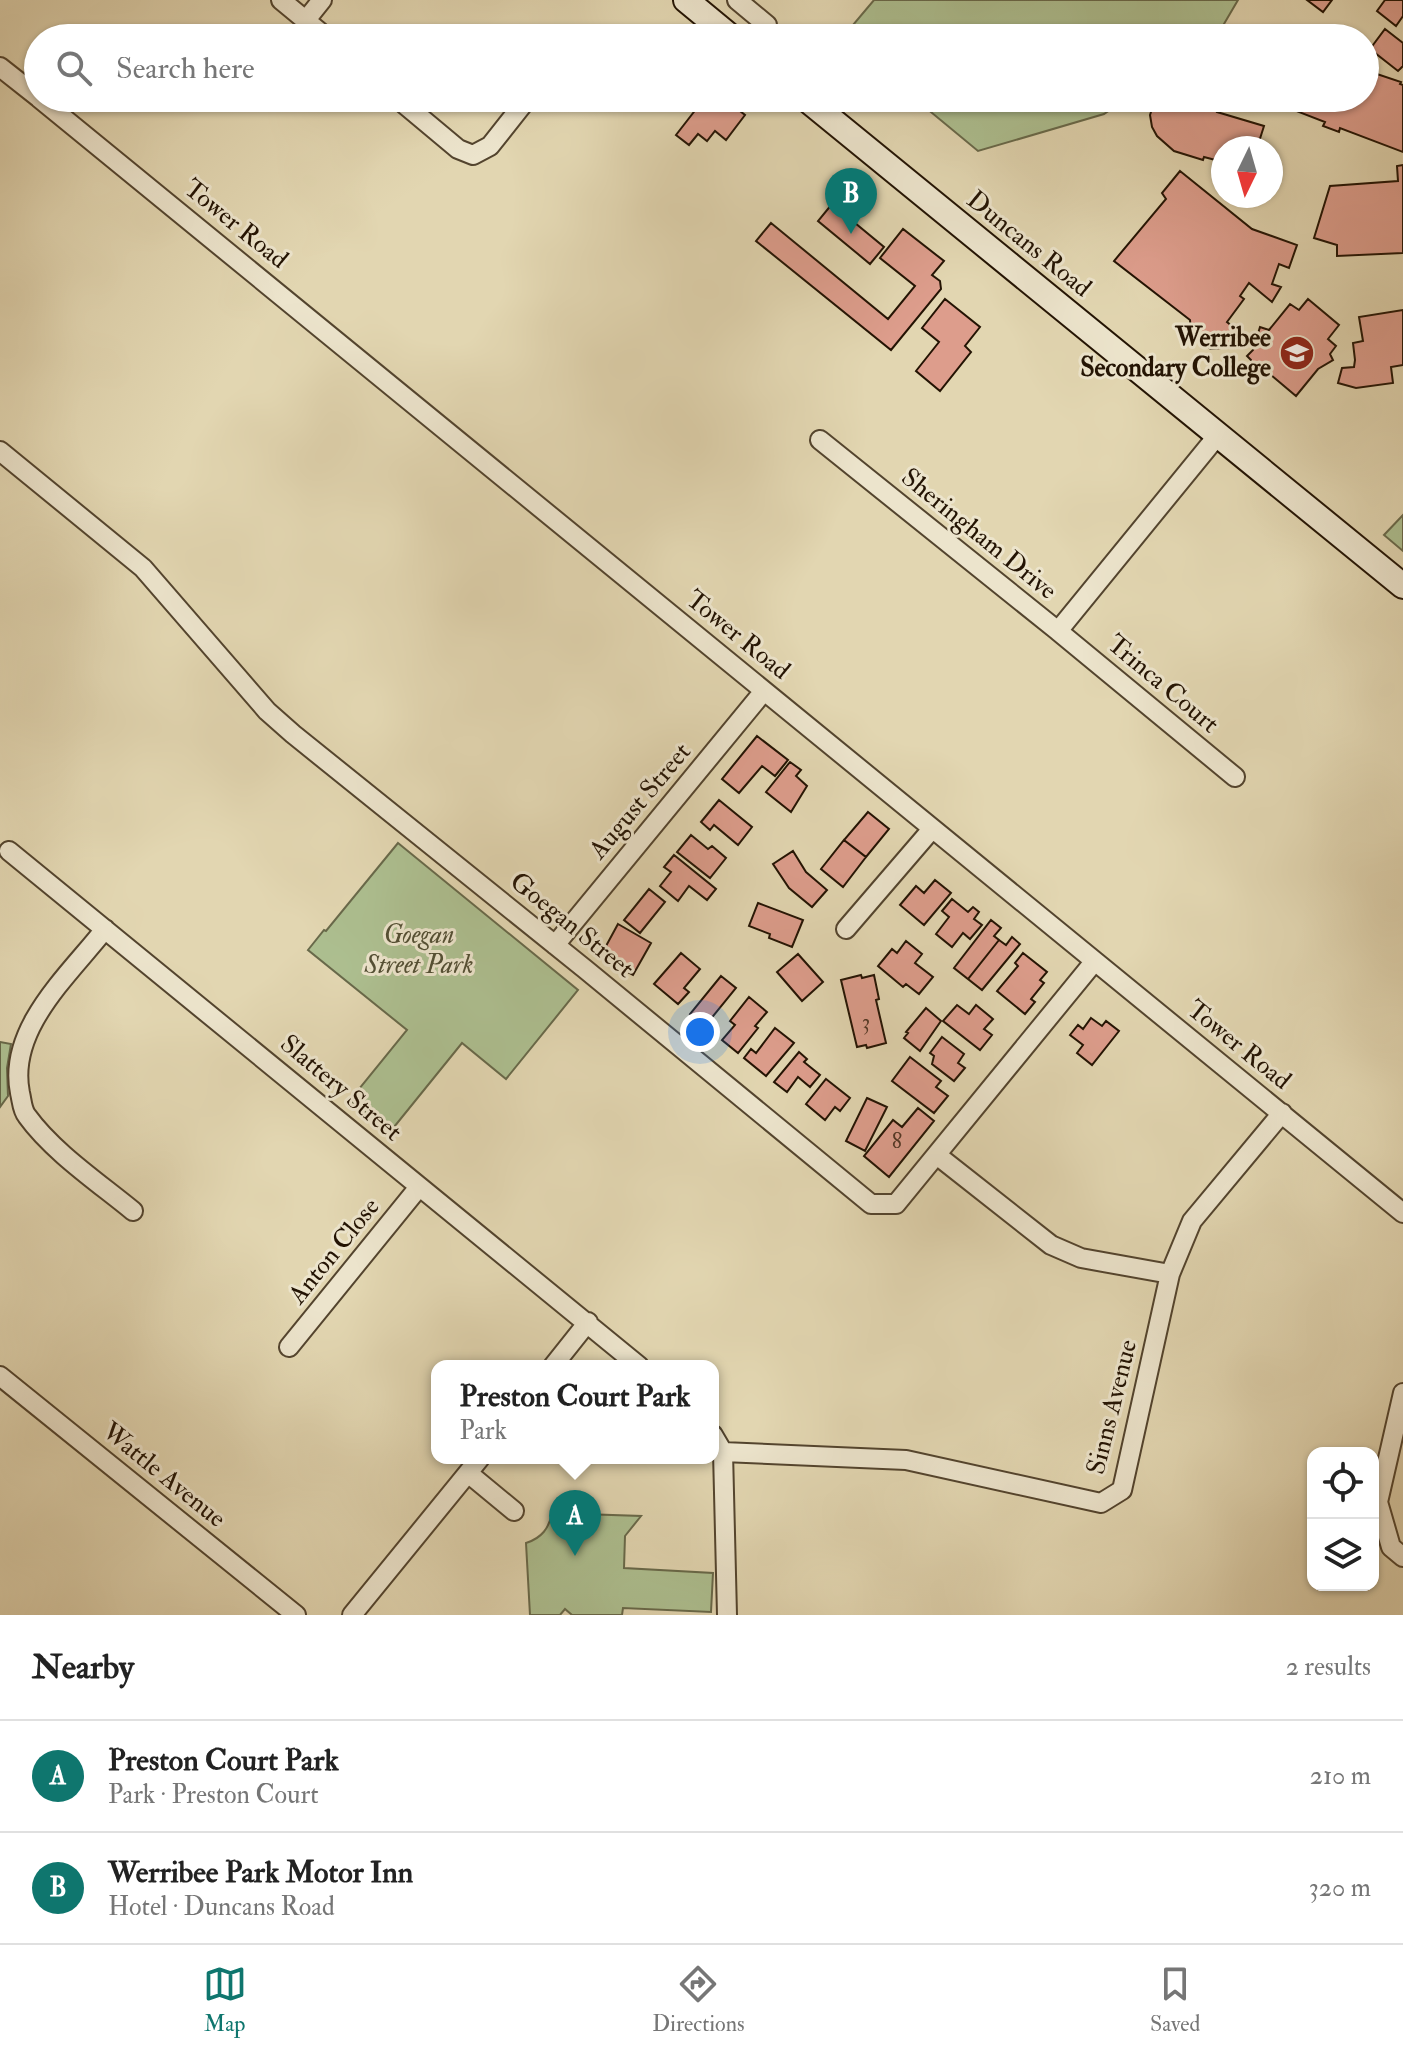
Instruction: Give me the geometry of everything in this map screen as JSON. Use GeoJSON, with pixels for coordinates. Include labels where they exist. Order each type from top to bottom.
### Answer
{"type":"FeatureCollection","features":[{"type":"Feature","properties":{"kind":"main road"},"geometry":{"type":"LineString","coordinates":[[686,0],[715,24]]}},
{"type":"Feature","properties":{"kind":"main road","name":"Duncans Road"},"geometry":{"type":"LineString","coordinates":[[822,112],[1403,586]]}},
{"type":"Feature","properties":{"kind":"street"},"geometry":{"type":"LineString","coordinates":[[281,0],[311,24]]}},
{"type":"Feature","properties":{"kind":"street"},"geometry":{"type":"LineString","coordinates":[[306,20],[322,0]]}},
{"type":"Feature","properties":{"kind":"street"},"geometry":{"type":"LineString","coordinates":[[737,0],[766,24]]}},
{"type":"Feature","properties":{"kind":"street","name":"Tower Road"},"geometry":{"type":"LineString","coordinates":[[0,67],[24,86]]}},
{"type":"Feature","properties":{"kind":"street","name":"Tower Road"},"geometry":{"type":"LineString","coordinates":[[56,112],[1403,1213]]}},
{"type":"Feature","properties":{"kind":"street"},"geometry":{"type":"LineString","coordinates":[[414,112],[458,149],[473,155],[490,146],[517,112]]}},
{"type":"Feature","properties":{"kind":"street","name":"Sheringham Drive"},"geometry":{"type":"LineString","coordinates":[[820,440],[1058,631],[1218,435]]}},
{"type":"Feature","properties":{"kind":"street","name":"Goegan Street"},"geometry":{"type":"LineString","coordinates":[[0,451],[143,568],[267,711],[293,734],[871,1204],[896,1204],[1094,962]]}},
{"type":"Feature","properties":{"kind":"street","name":"Trinca Court"},"geometry":{"type":"LineString","coordinates":[[1058,631],[1235,777]]}},
{"type":"Feature","properties":{"kind":"street","name":"August Street"},"geometry":{"type":"LineString","coordinates":[[555,945],[764,691]]}},
{"type":"Feature","properties":{"kind":"street"},"geometry":{"type":"LineString","coordinates":[[846,929],[932,829]]}},
{"type":"Feature","properties":{"kind":"street","name":"Slattery Street"},"geometry":{"type":"LineString","coordinates":[[9,851],[632,1360]]}},
{"type":"Feature","properties":{"kind":"street"},"geometry":{"type":"LineString","coordinates":[[105,929],[42,1008],[24,1041],[17,1078],[24,1114],[48,1140],[133,1211]]}},
{"type":"Feature","properties":{"kind":"street","name":"Sinns Avenue"},"geometry":{"type":"LineString","coordinates":[[723,1452],[906,1460],[1101,1503],[1122,1490],[1170,1274],[1192,1221],[1282,1113]]}},
{"type":"Feature","properties":{"kind":"street"},"geometry":{"type":"LineString","coordinates":[[938,1156],[1051,1245],[1081,1258],[1170,1274]]}},
{"type":"Feature","properties":{"kind":"street","name":"Anton Close"},"geometry":{"type":"LineString","coordinates":[[289,1347],[419,1187]]}},
{"type":"Feature","properties":{"kind":"street"},"geometry":{"type":"LineString","coordinates":[[558,1360],[588,1322]]}},
{"type":"Feature","properties":{"kind":"street","name":"Wattle Avenue"},"geometry":{"type":"LineString","coordinates":[[0,1376],[296,1615]]}},
{"type":"Feature","properties":{"kind":"street"},"geometry":{"type":"LineString","coordinates":[[1403,1393],[1378,1502],[1391,1547],[1403,1557]]}},
{"type":"Feature","properties":{"kind":"street"},"geometry":{"type":"LineString","coordinates":[[719,1445],[723,1452],[727,1615]]}},
{"type":"Feature","properties":{"kind":"street"},"geometry":{"type":"LineString","coordinates":[[352,1615],[474,1465],[514,1511]]}},
{"type":"Feature","properties":{"kind":"green space"},"geometry":{"type":"Polygon","coordinates":[[[874,0],[1238,0],[1224,24],[854,24],[874,0]]]}},
{"type":"Feature","properties":{"kind":"green space"},"geometry":{"type":"Polygon","coordinates":[[[931,112],[1107,112],[1104,114],[978,151],[931,112]]]}},
{"type":"Feature","properties":{"kind":"green space"},"geometry":{"type":"Polygon","coordinates":[[[1403,515],[1403,551],[1384,535],[1403,515]]]}},
{"type":"Feature","properties":{"kind":"green space","name":"Goegan Street Park"},"geometry":{"type":"Polygon","coordinates":[[[398,843],[578,990],[506,1079],[462,1043],[390,1132],[350,1100],[407,1030],[308,950],[398,843]]]}},
{"type":"Feature","properties":{"kind":"green space"},"geometry":{"type":"Polygon","coordinates":[[[0,1042],[11,1044],[7,1068],[8,1096],[0,1107],[0,1042]]]}},
{"type":"Feature","properties":{"kind":"green space"},"geometry":{"type":"Polygon","coordinates":[[[552,1513],[641,1516],[625,1536],[624,1568],[713,1573],[711,1612],[623,1608],[622,1615],[572,1615],[565,1609],[560,1615],[530,1615],[526,1543],[544,1532],[552,1513]]]}},
{"type":"Feature","properties":{"kind":"building"},"geometry":{"type":"Polygon","coordinates":[[[1307,0],[1332,0],[1323,12],[1307,0]]]}},
{"type":"Feature","properties":{"kind":"building"},"geometry":{"type":"Polygon","coordinates":[[[1385,0],[1403,0],[1403,16],[1396,26],[1377,11],[1385,0]]]}},
{"type":"Feature","properties":{"kind":"building"},"geometry":{"type":"Polygon","coordinates":[[[1385,29],[1403,43],[1403,66],[1398,71],[1379,56],[1379,37],[1385,29]]]}},
{"type":"Feature","properties":{"kind":"building"},"geometry":{"type":"Polygon","coordinates":[[[1379,75],[1403,85],[1403,152],[1340,128],[1339,132],[1323,126],[1325,122],[1299,112],[1379,112],[1379,75]]]}},
{"type":"Feature","properties":{"kind":"building"},"geometry":{"type":"Polygon","coordinates":[[[694,112],[741,112],[745,115],[726,140],[715,131],[707,141],[698,134],[689,145],[676,135],[694,112]]]}},
{"type":"Feature","properties":{"kind":"building"},"geometry":{"type":"Polygon","coordinates":[[[1151,112],[1217,112],[1264,126],[1261,136],[1211,136],[1211,159],[1204,157],[1203,160],[1174,151],[1152,127],[1151,112]]]}},
{"type":"Feature","properties":{"kind":"building"},"geometry":{"type":"Polygon","coordinates":[[[1403,165],[1403,253],[1337,256],[1337,245],[1314,238],[1330,186],[1398,181],[1397,166],[1403,165]]]}},
{"type":"Feature","properties":{"kind":"building"},"geometry":{"type":"Polygon","coordinates":[[[1180,171],[1211,196],[1211,208],[1226,208],[1252,229],[1297,245],[1289,268],[1279,264],[1272,284],[1281,287],[1272,302],[1249,283],[1240,296],[1244,299],[1227,322],[1238,331],[1231,341],[1234,343],[1231,347],[1211,349],[1201,344],[1191,332],[1190,320],[1114,261],[1166,199],[1162,193],[1180,171]]]}},
{"type":"Feature","properties":{"kind":"building"},"geometry":{"type":"Polygon","coordinates":[[[832,204],[884,247],[870,264],[818,221],[832,204]]]}},
{"type":"Feature","properties":{"kind":"building"},"geometry":{"type":"Polygon","coordinates":[[[771,223],[888,319],[915,286],[880,258],[903,229],[944,261],[932,275],[940,281],[941,289],[891,350],[756,241],[771,223]]]}},
{"type":"Feature","properties":{"kind":"building"},"geometry":{"type":"Polygon","coordinates":[[[945,299],[980,327],[965,346],[971,352],[940,391],[916,371],[939,342],[922,328],[945,299]]]}},
{"type":"Feature","properties":{"kind":"building"},"geometry":{"type":"Polygon","coordinates":[[[1308,299],[1339,325],[1328,339],[1336,346],[1330,354],[1333,360],[1318,369],[1296,396],[1271,375],[1252,377],[1251,360],[1247,356],[1253,350],[1260,327],[1269,330],[1290,304],[1299,310],[1308,299]]]}},
{"type":"Feature","properties":{"kind":"building"},"geometry":{"type":"Polygon","coordinates":[[[1403,310],[1403,365],[1391,367],[1393,383],[1356,388],[1338,383],[1342,368],[1354,367],[1353,343],[1363,341],[1359,317],[1403,310]]]}},
{"type":"Feature","properties":{"kind":"building"},"geometry":{"type":"Polygon","coordinates":[[[757,736],[788,760],[775,776],[762,766],[739,793],[722,779],[757,736]]]}},
{"type":"Feature","properties":{"kind":"building"},"geometry":{"type":"Polygon","coordinates":[[[790,762],[801,770],[796,776],[807,786],[791,812],[766,792],[790,762]]]}},
{"type":"Feature","properties":{"kind":"building"},"geometry":{"type":"Polygon","coordinates":[[[719,800],[752,827],[738,845],[714,825],[710,830],[701,822],[719,800]]]}},
{"type":"Feature","properties":{"kind":"building"},"geometry":{"type":"Polygon","coordinates":[[[868,812],[889,829],[866,857],[844,840],[868,812]]]}},
{"type":"Feature","properties":{"kind":"building"},"geometry":{"type":"Polygon","coordinates":[[[691,835],[726,858],[710,878],[677,852],[691,835]]]}},
{"type":"Feature","properties":{"kind":"building"},"geometry":{"type":"Polygon","coordinates":[[[844,840],[866,857],[843,887],[821,869],[844,840]]]}},
{"type":"Feature","properties":{"kind":"building"},"geometry":{"type":"Polygon","coordinates":[[[793,851],[806,872],[827,890],[812,907],[789,888],[773,864],[793,851]]]}},
{"type":"Feature","properties":{"kind":"building"},"geometry":{"type":"Polygon","coordinates":[[[674,855],[716,889],[707,900],[689,886],[678,901],[660,886],[671,872],[664,867],[674,855]]]}},
{"type":"Feature","properties":{"kind":"building"},"geometry":{"type":"Polygon","coordinates":[[[935,880],[951,893],[924,925],[900,905],[916,886],[924,893],[935,880]]]}},
{"type":"Feature","properties":{"kind":"building"},"geometry":{"type":"Polygon","coordinates":[[[649,889],[665,902],[640,933],[624,920],[649,889]]]}},
{"type":"Feature","properties":{"kind":"building"},"geometry":{"type":"Polygon","coordinates":[[[952,899],[968,912],[973,907],[979,912],[974,919],[982,925],[970,939],[963,933],[952,947],[936,934],[949,917],[942,911],[952,899]]]}},
{"type":"Feature","properties":{"kind":"building"},"geometry":{"type":"Polygon","coordinates":[[[758,903],[803,920],[792,947],[749,926],[758,903]]]}},
{"type":"Feature","properties":{"kind":"building"},"geometry":{"type":"Polygon","coordinates":[[[991,920],[1001,928],[994,936],[999,940],[968,979],[954,968],[991,920]]]}},
{"type":"Feature","properties":{"kind":"building"},"geometry":{"type":"Polygon","coordinates":[[[618,924],[651,943],[633,975],[600,957],[618,924]]]}},
{"type":"Feature","properties":{"kind":"building"},"geometry":{"type":"Polygon","coordinates":[[[1012,937],[1020,944],[982,990],[968,979],[999,940],[1006,945],[1012,937]]]}},
{"type":"Feature","properties":{"kind":"building"},"geometry":{"type":"Polygon","coordinates":[[[906,941],[922,954],[915,963],[933,977],[919,994],[906,984],[903,987],[878,966],[892,949],[897,953],[906,941]]]}},
{"type":"Feature","properties":{"kind":"building"},"geometry":{"type":"Polygon","coordinates":[[[681,953],[700,969],[684,988],[689,992],[678,1004],[654,984],[681,953]]]}},
{"type":"Feature","properties":{"kind":"building"},"geometry":{"type":"Polygon","coordinates":[[[1023,953],[1047,972],[1040,980],[1044,983],[1031,999],[1035,1002],[1025,1014],[997,991],[1018,966],[1015,963],[1023,953]]]}},
{"type":"Feature","properties":{"kind":"building"},"geometry":{"type":"Polygon","coordinates":[[[798,954],[823,982],[802,1001],[777,972],[798,954]]]}},
{"type":"Feature","properties":{"kind":"building"},"geometry":{"type":"Polygon","coordinates":[[[861,975],[862,978],[874,975],[886,1043],[867,1048],[866,1045],[857,1047],[841,980],[861,975]]]}},
{"type":"Feature","properties":{"kind":"building"},"geometry":{"type":"Polygon","coordinates":[[[721,976],[736,988],[705,1026],[690,1014],[721,976]]]}},
{"type":"Feature","properties":{"kind":"building"},"geometry":{"type":"Polygon","coordinates":[[[749,997],[767,1012],[738,1053],[722,1040],[735,1025],[730,1021],[749,997]]]}},
{"type":"Feature","properties":{"kind":"building"},"geometry":{"type":"Polygon","coordinates":[[[957,1005],[969,1014],[976,1005],[993,1019],[984,1029],[992,1035],[980,1050],[943,1021],[957,1005]]]}},
{"type":"Feature","properties":{"kind":"building"},"geometry":{"type":"Polygon","coordinates":[[[926,1008],[941,1021],[920,1051],[904,1038],[926,1008]]]}},
{"type":"Feature","properties":{"kind":"building"},"geometry":{"type":"Polygon","coordinates":[[[1091,1018],[1102,1026],[1106,1021],[1119,1031],[1092,1065],[1077,1053],[1083,1045],[1070,1035],[1078,1025],[1083,1029],[1091,1018]]]}},
{"type":"Feature","properties":{"kind":"building"},"geometry":{"type":"Polygon","coordinates":[[[775,1028],[794,1043],[766,1076],[744,1058],[751,1049],[756,1053],[775,1028]]]}},
{"type":"Feature","properties":{"kind":"building"},"geometry":{"type":"Polygon","coordinates":[[[942,1037],[964,1054],[958,1063],[965,1068],[954,1081],[932,1064],[934,1056],[930,1053],[942,1037]]]}},
{"type":"Feature","properties":{"kind":"building"},"geometry":{"type":"Polygon","coordinates":[[[799,1052],[807,1059],[804,1062],[820,1075],[810,1087],[798,1077],[787,1092],[774,1082],[799,1052]]]}},
{"type":"Feature","properties":{"kind":"building"},"geometry":{"type":"Polygon","coordinates":[[[910,1057],[941,1081],[936,1087],[948,1096],[934,1113],[892,1081],[910,1057]]]}},
{"type":"Feature","properties":{"kind":"building"},"geometry":{"type":"Polygon","coordinates":[[[826,1079],[850,1098],[840,1111],[835,1107],[825,1120],[806,1104],[826,1079]]]}},
{"type":"Feature","properties":{"kind":"building"},"geometry":{"type":"Polygon","coordinates":[[[867,1098],[887,1107],[865,1151],[846,1141],[867,1098]]]}},
{"type":"Feature","properties":{"kind":"building"},"geometry":{"type":"Polygon","coordinates":[[[918,1108],[934,1121],[889,1177],[864,1156],[893,1120],[902,1127],[918,1108]]]}},
{"type":"Feature","properties":{"kind":"place","name":"Werribee Park Motor Inn"},"geometry":{"type":"Point","coordinates":[851,234]}},
{"type":"Feature","properties":{"kind":"place","name":"Werribee Secondary College"},"geometry":{"type":"Point","coordinates":[1297,353]}},
{"type":"Feature","properties":{"kind":"place","name":"Preston Court Park"},"geometry":{"type":"Point","coordinates":[575,1556]}}]}
